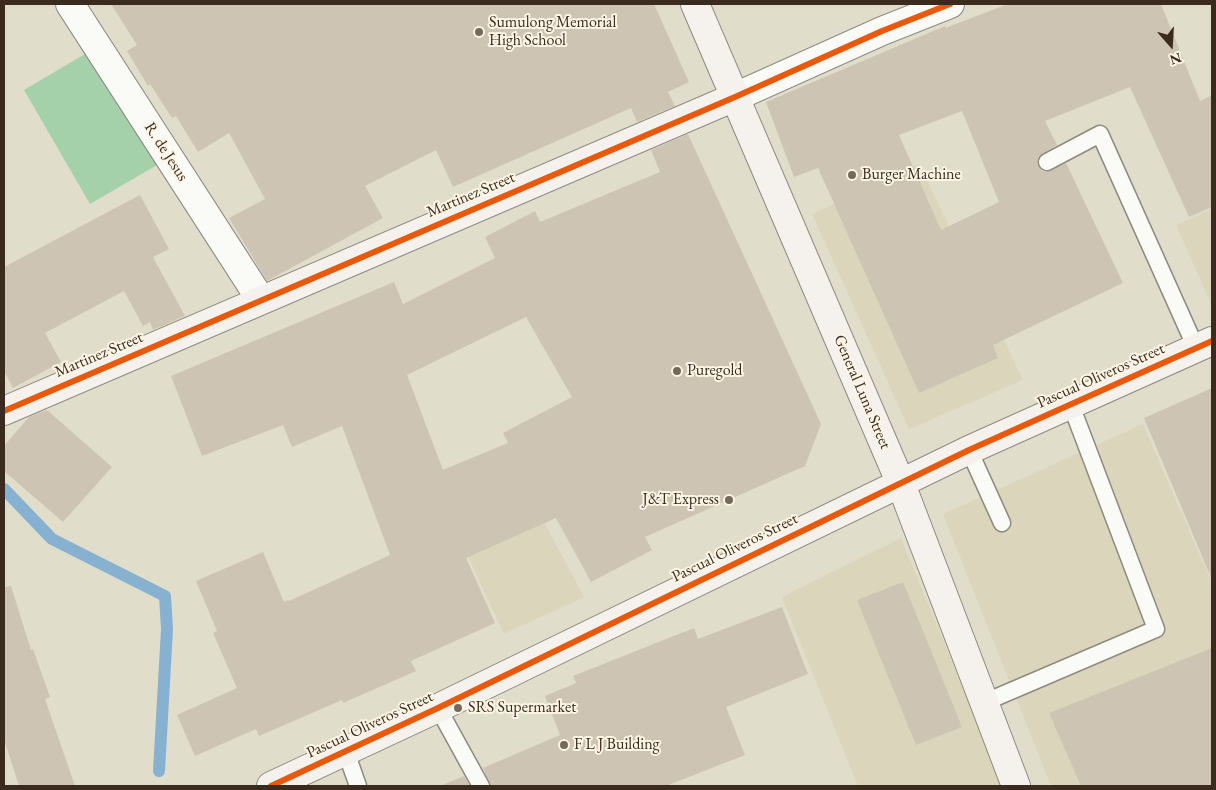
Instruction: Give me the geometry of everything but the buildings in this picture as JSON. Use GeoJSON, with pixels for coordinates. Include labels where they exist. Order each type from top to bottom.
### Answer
{"type":"FeatureCollection","features":[{"type":"Feature","properties":{"kind":"street","name":"R. de Jesus"},"geometry":{"type":"LineString","coordinates":[[70,4],[261,300]]}},
{"type":"Feature","properties":{"kind":"street","name":"General Luna Street"},"geometry":{"type":"LineString","coordinates":[[695,4],[901,484],[1016,786]]}},
{"type":"Feature","properties":{"kind":"street","name":"Martinez Street"},"geometry":{"type":"LineString","coordinates":[[4,411],[735,97],[882,31],[950,4]]}},
{"type":"Feature","properties":{"kind":"street","name":"Pascual Oliveros Street"},"geometry":{"type":"LineString","coordinates":[[271,786],[438,708],[969,450],[1204,345]]}},
{"type":"Feature","properties":{"kind":"lane"},"geometry":{"type":"LineString","coordinates":[[1047,162],[1100,134],[1204,345]]}},
{"type":"Feature","properties":{"kind":"lane"},"geometry":{"type":"LineString","coordinates":[[983,703],[1156,629],[1071,405]]}},
{"type":"Feature","properties":{"kind":"lane"},"geometry":{"type":"LineString","coordinates":[[969,450],[1002,522]]}},
{"type":"Feature","properties":{"kind":"lane"},"geometry":{"type":"LineString","coordinates":[[438,708],[481,786]]}},
{"type":"Feature","properties":{"kind":"lane"},"geometry":{"type":"LineString","coordinates":[[346,752],[358,786]]}},
{"type":"Feature","properties":{"kind":"shaded area"},"geometry":{"type":"Polygon","coordinates":[[[919,164],[1023,380],[909,429],[812,214],[919,164]]]}},
{"type":"Feature","properties":{"kind":"shaded area"},"geometry":{"type":"Polygon","coordinates":[[[1212,209],[1212,303],[1211,304],[1176,225],[1212,209]]]}},
{"type":"Feature","properties":{"kind":"shaded area"},"geometry":{"type":"Polygon","coordinates":[[[1143,424],[1212,583],[1212,786],[1051,786],[943,514],[1143,424]]]}},
{"type":"Feature","properties":{"kind":"shaded area"},"geometry":{"type":"Polygon","coordinates":[[[503,445],[584,597],[504,634],[430,475],[503,445]]]}},
{"type":"Feature","properties":{"kind":"shaded area"},"geometry":{"type":"Polygon","coordinates":[[[901,538],[1003,786],[858,786],[782,597],[901,538]]]}},
{"type":"Feature","properties":{"kind":"green space"},"geometry":{"type":"Polygon","coordinates":[[[90,51],[157,165],[90,204],[24,90],[90,51]]]}},
{"type":"Feature","properties":{"kind":"waterway"},"geometry":{"type":"LineString","coordinates":[[4,489],[52,539],[165,596],[167,629],[159,771]]}},
{"type":"Feature","properties":{"kind":"cycle path"},"geometry":{"type":"LineString","coordinates":[[4,411],[735,97],[882,31],[950,4]]}},
{"type":"Feature","properties":{"kind":"cycle path"},"geometry":{"type":"LineString","coordinates":[[271,786],[438,708],[969,450],[1212,341]]}},
{"type":"Feature","properties":{"kind":"place","name":"Sumulong Memorial High School"},"geometry":{"type":"Point","coordinates":[479,32]}},
{"type":"Feature","properties":{"kind":"place","name":"Burger Machine"},"geometry":{"type":"Point","coordinates":[852,175]}},
{"type":"Feature","properties":{"kind":"place","name":"Puregold"},"geometry":{"type":"Point","coordinates":[677,371]}},
{"type":"Feature","properties":{"kind":"place","name":"J&T Express"},"geometry":{"type":"Point","coordinates":[729,500]}},
{"type":"Feature","properties":{"kind":"place","name":"SRS Supermarket"},"geometry":{"type":"Point","coordinates":[458,708]}},
{"type":"Feature","properties":{"kind":"place","name":"F L J Building"},"geometry":{"type":"Point","coordinates":[564,745]}}]}
